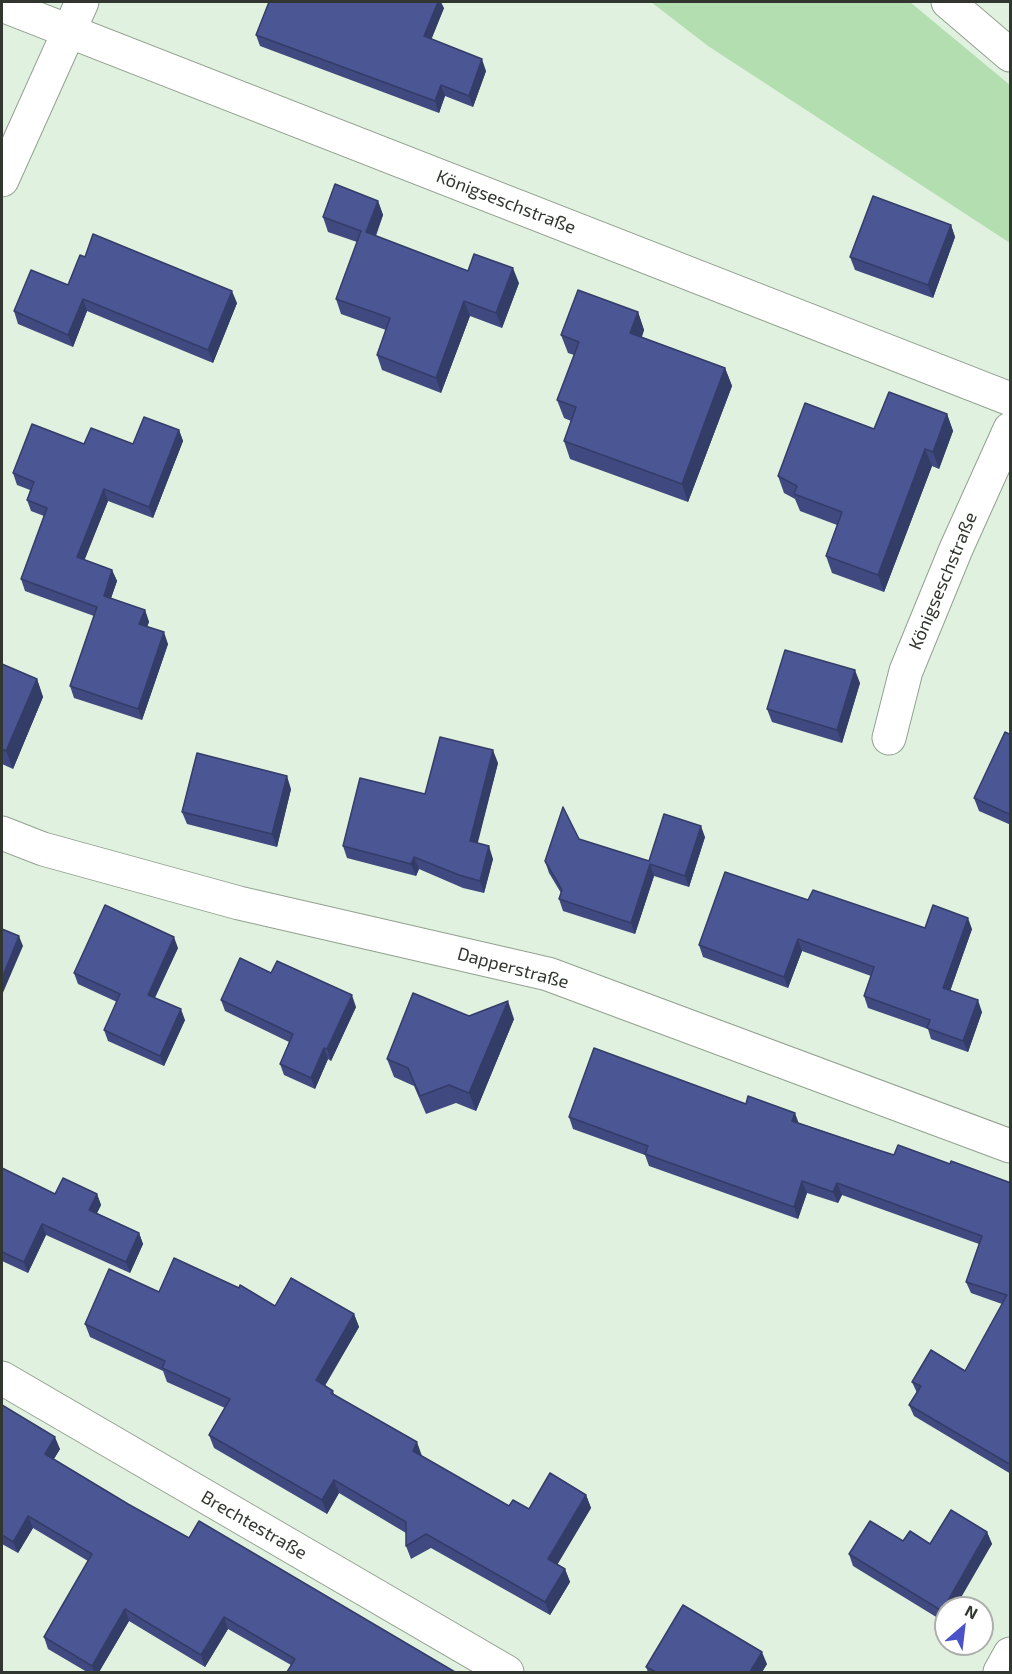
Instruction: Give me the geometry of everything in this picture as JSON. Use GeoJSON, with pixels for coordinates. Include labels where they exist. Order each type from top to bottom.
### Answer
{"type":"FeatureCollection","features":[{"type":"Feature","properties":{"kind":"street"},"geometry":{"type":"LineString","coordinates":[[2,180],[82,2]]}},
{"type":"Feature","properties":{"kind":"street"},"geometry":{"type":"LineString","coordinates":[[948,2],[1011,55]]}},
{"type":"Feature","properties":{"kind":"street","name":"Königseschstraße"},"geometry":{"type":"LineString","coordinates":[[2,5],[1011,399]]}},
{"type":"Feature","properties":{"kind":"street","name":"Königseschstraße"},"geometry":{"type":"LineString","coordinates":[[889,738],[906,671],[956,549],[1011,429]]}},
{"type":"Feature","properties":{"kind":"street","name":"Dapperstraße"},"geometry":{"type":"LineString","coordinates":[[2,833],[43,849],[239,903],[548,974],[1011,1146]]}},
{"type":"Feature","properties":{"kind":"street","name":"Brechtestraße"},"geometry":{"type":"LineString","coordinates":[[2,1378],[507,1672]]}},
{"type":"Feature","properties":{"kind":"street"},"geometry":{"type":"LineString","coordinates":[[1000,1672],[1011,1654]]}},
{"type":"Feature","properties":{"kind":"green space"},"geometry":{"type":"Polygon","coordinates":[[[651,2],[910,2],[1010,85],[1010,243],[708,46],[651,2]]]}},
{"type":"Feature","properties":{"kind":"building"},"geometry":{"type":"Polygon","coordinates":[[[269,2],[438,2],[424,36],[482,59],[469,96],[441,85],[435,101],[256,35],[269,2]]]}},
{"type":"Feature","properties":{"kind":"building"},"geometry":{"type":"Polygon","coordinates":[[[335,184],[378,201],[366,232],[468,271],[474,254],[513,268],[496,313],[464,301],[436,378],[377,355],[390,318],[336,299],[361,231],[323,217],[335,184]]]}},
{"type":"Feature","properties":{"kind":"building"},"geometry":{"type":"Polygon","coordinates":[[[873,196],[951,225],[928,285],[850,257],[873,196]]]}},
{"type":"Feature","properties":{"kind":"building"},"geometry":{"type":"Polygon","coordinates":[[[93,234],[232,291],[208,350],[83,299],[68,335],[14,311],[31,270],[68,285],[80,255],[85,257],[93,234]]]}},
{"type":"Feature","properties":{"kind":"building"},"geometry":{"type":"Polygon","coordinates":[[[578,290],[638,312],[630,333],[725,368],[682,484],[564,441],[576,407],[557,400],[579,342],[561,335],[578,290]]]}},
{"type":"Feature","properties":{"kind":"building"},"geometry":{"type":"Polygon","coordinates":[[[889,392],[947,414],[933,452],[925,449],[878,575],[826,556],[842,512],[794,494],[797,486],[778,476],[805,403],[874,429],[889,392]]]}},
{"type":"Feature","properties":{"kind":"building"},"geometry":{"type":"Polygon","coordinates":[[[144,417],[179,430],[149,507],[104,489],[77,557],[112,570],[104,596],[145,610],[139,624],[164,632],[138,709],[70,686],[97,607],[21,579],[47,508],[27,500],[34,482],[13,473],[32,424],[84,444],[91,428],[133,444],[144,417]]]}},
{"type":"Feature","properties":{"kind":"building"},"geometry":{"type":"Polygon","coordinates":[[[785,650],[855,670],[837,730],[767,709],[785,650]]]}},
{"type":"Feature","properties":{"kind":"building"},"geometry":{"type":"Polygon","coordinates":[[[2,664],[37,679],[6,751],[2,749],[2,664]]]}},
{"type":"Feature","properties":{"kind":"building"},"geometry":{"type":"Polygon","coordinates":[[[1005,732],[1011,735],[1011,815],[974,798],[1005,732]]]}},
{"type":"Feature","properties":{"kind":"building"},"geometry":{"type":"Polygon","coordinates":[[[440,737],[493,750],[470,841],[489,846],[480,881],[414,857],[411,864],[343,846],[360,778],[425,794],[440,737]]]}},
{"type":"Feature","properties":{"kind":"building"},"geometry":{"type":"Polygon","coordinates":[[[197,753],[287,776],[272,834],[182,812],[197,753]]]}},
{"type":"Feature","properties":{"kind":"building"},"geometry":{"type":"Polygon","coordinates":[[[563,807],[579,839],[649,861],[664,814],[701,826],[685,876],[650,864],[631,923],[559,899],[562,890],[545,861],[563,807]]]}},
{"type":"Feature","properties":{"kind":"building"},"geometry":{"type":"Polygon","coordinates":[[[725,872],[808,900],[813,890],[925,928],[933,905],[968,918],[943,988],[978,1000],[963,1041],[927,1028],[930,1020],[864,996],[874,967],[798,939],[784,977],[699,945],[725,872]]]}},
{"type":"Feature","properties":{"kind":"building"},"geometry":{"type":"Polygon","coordinates":[[[105,905],[174,937],[148,995],[181,1009],[160,1056],[104,1030],[120,994],[74,973],[105,905]]]}},
{"type":"Feature","properties":{"kind":"building"},"geometry":{"type":"Polygon","coordinates":[[[2,929],[19,936],[2,978],[2,929]]]}},
{"type":"Feature","properties":{"kind":"building"},"geometry":{"type":"Polygon","coordinates":[[[240,958],[271,973],[277,961],[352,995],[311,1078],[280,1064],[293,1034],[221,1000],[240,958]]]}},
{"type":"Feature","properties":{"kind":"building"},"geometry":{"type":"Polygon","coordinates":[[[413,993],[469,1016],[508,1001],[469,1093],[449,1085],[420,1096],[408,1068],[387,1059],[413,993]]]}},
{"type":"Feature","properties":{"kind":"building"},"geometry":{"type":"Polygon","coordinates":[[[594,1048],[746,1104],[748,1096],[795,1113],[792,1121],[875,1149],[894,1155],[898,1145],[1011,1183],[1011,1465],[909,1405],[921,1386],[912,1382],[931,1350],[965,1371],[1007,1295],[966,1282],[982,1236],[837,1183],[833,1192],[802,1181],[794,1207],[645,1154],[648,1146],[569,1117],[594,1048]]]}},
{"type":"Feature","properties":{"kind":"building"},"geometry":{"type":"Polygon","coordinates":[[[2,1168],[55,1194],[63,1178],[97,1194],[89,1210],[139,1233],[126,1262],[42,1224],[24,1262],[2,1252],[2,1168]]]}},
{"type":"Feature","properties":{"kind":"building"},"geometry":{"type":"Polygon","coordinates":[[[174,1258],[239,1288],[240,1285],[275,1306],[291,1278],[354,1314],[316,1380],[333,1391],[331,1393],[417,1442],[413,1451],[509,1506],[513,1500],[529,1509],[550,1473],[586,1495],[548,1559],[565,1569],[545,1602],[426,1534],[406,1546],[406,1522],[334,1480],[322,1500],[209,1435],[230,1399],[162,1368],[165,1361],[85,1324],[109,1269],[159,1292],[174,1258]]]}},
{"type":"Feature","properties":{"kind":"building"},"geometry":{"type":"Polygon","coordinates":[[[2,1405],[55,1437],[45,1454],[128,1504],[189,1538],[199,1521],[455,1672],[287,1672],[295,1659],[224,1617],[201,1655],[125,1609],[92,1666],[44,1637],[92,1554],[28,1516],[13,1542],[2,1535],[2,1405]]]}},
{"type":"Feature","properties":{"kind":"building"},"geometry":{"type":"Polygon","coordinates":[[[951,1510],[987,1532],[951,1596],[934,1596],[934,1606],[849,1554],[870,1521],[903,1541],[910,1531],[930,1544],[951,1510]]]}},
{"type":"Feature","properties":{"kind":"building"},"geometry":{"type":"Polygon","coordinates":[[[683,1605],[762,1652],[750,1672],[656,1672],[646,1667],[683,1605]]]}}]}
